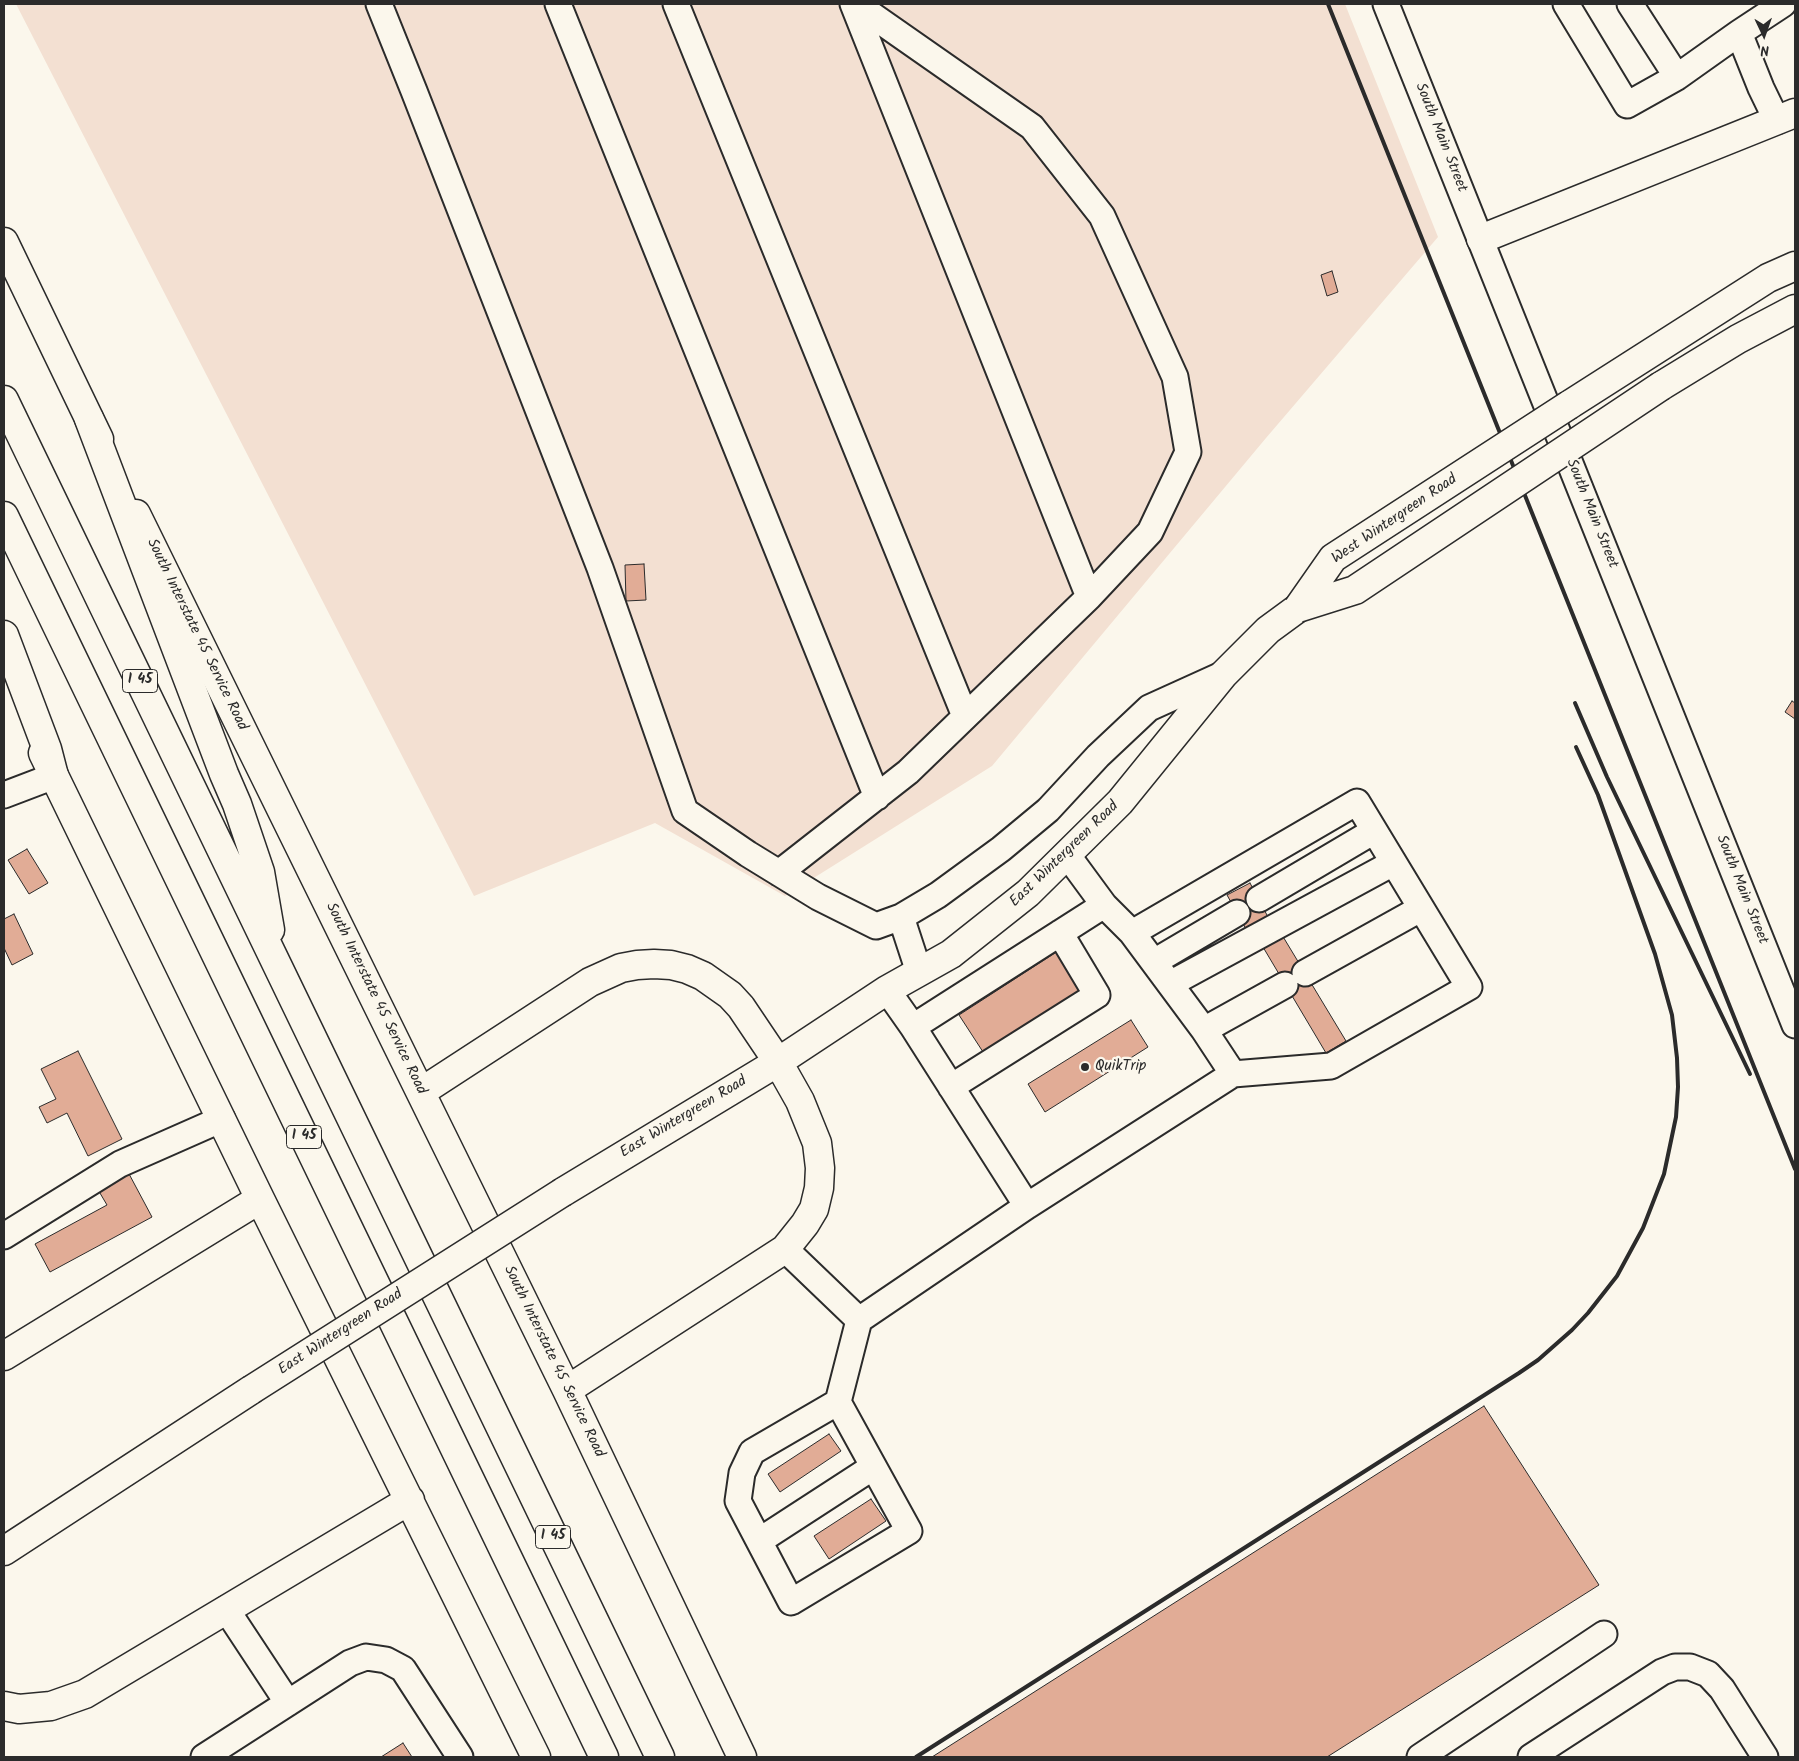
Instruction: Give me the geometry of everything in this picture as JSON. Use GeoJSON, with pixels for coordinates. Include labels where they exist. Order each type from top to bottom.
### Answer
{"type":"FeatureCollection","features":[{"type":"Feature","properties":{"kind":"main road"},"geometry":{"type":"LineString","coordinates":[[1481,240],[1786,117]]}},
{"type":"Feature","properties":{"kind":"main road","name":"South Interstate 45 Service Road"},"geometry":{"type":"LineString","coordinates":[[4,242],[89,419],[567,1390],[742,1757]]}},
{"type":"Feature","properties":{"kind":"main road","name":"West Wintergreen Road"},"geometry":{"type":"LineString","coordinates":[[1298,608],[1333,558],[1768,278],[1795,266]]}},
{"type":"Feature","properties":{"kind":"main road"},"geometry":{"type":"LineString","coordinates":[[1298,608],[1355,590],[1661,386],[1738,339],[1795,309]]}},
{"type":"Feature","properties":{"kind":"main road","name":"I 45"},"geometry":{"type":"LineString","coordinates":[[4,400],[660,1757]]}},
{"type":"Feature","properties":{"kind":"main road"},"geometry":{"type":"LineString","coordinates":[[89,419],[237,804],[260,872],[276,962]]}},
{"type":"Feature","properties":{"kind":"main road","name":"I 45"},"geometry":{"type":"LineString","coordinates":[[4,516],[604,1757]]}},
{"type":"Feature","properties":{"kind":"main road","name":"East Wintergreen Road"},"geometry":{"type":"LineString","coordinates":[[4,1551],[251,1390],[562,1192],[778,1062],[888,990],[952,954],[1028,893],[1068,856],[1120,802],[1224,674],[1268,630],[1298,608]]}},
{"type":"Feature","properties":{"kind":"main road"},"geometry":{"type":"LineString","coordinates":[[4,635],[47,749],[54,776]]}},
{"type":"Feature","properties":{"kind":"main road"},"geometry":{"type":"LineString","coordinates":[[4,671],[260,1200],[536,1757]]}},
{"type":"Feature","properties":{"kind":"main road"},"geometry":{"type":"LineString","coordinates":[[421,1092],[590,982],[620,968],[637,965],[671,965],[687,969],[717,984],[730,995],[741,1007],[778,1062],[800,1101],[817,1143],[820,1168],[819,1188],[814,1209],[805,1224],[785,1249],[567,1390]]}},
{"type":"Feature","properties":{"kind":"main road"},"geometry":{"type":"LineString","coordinates":[[4,1356],[260,1200]]}},
{"type":"Feature","properties":{"kind":"main road"},"geometry":{"type":"LineString","coordinates":[[4,1706],[18,1709],[51,1706],[85,1694],[410,1500]]}},
{"type":"Feature","properties":{"kind":"street"},"geometry":{"type":"LineString","coordinates":[[379,4],[600,568],[686,811],[818,897],[876,926],[901,917],[1001,849],[1048,810],[1098,756],[1149,708],[1224,674]]}},
{"type":"Feature","properties":{"kind":"street"},"geometry":{"type":"LineString","coordinates":[[558,4],[877,797]]}},
{"type":"Feature","properties":{"kind":"street"},"geometry":{"type":"LineString","coordinates":[[676,4],[965,716]]}},
{"type":"Feature","properties":{"kind":"street"},"geometry":{"type":"LineString","coordinates":[[780,873],[908,772],[1089,597],[1150,532],[1188,452],[1175,377],[1102,216],[1032,127],[854,4]]}},
{"type":"Feature","properties":{"kind":"street"},"geometry":{"type":"LineString","coordinates":[[854,4],[1089,597]]}},
{"type":"Feature","properties":{"kind":"street","name":"South Main Street"},"geometry":{"type":"LineString","coordinates":[[1386,4],[1795,1024]]}},
{"type":"Feature","properties":{"kind":"street"},"geometry":{"type":"LineString","coordinates":[[1566,4],[1627,105],[1677,77],[1783,4]]}},
{"type":"Feature","properties":{"kind":"street"},"geometry":{"type":"LineString","coordinates":[[1630,4],[1677,77]]}},
{"type":"Feature","properties":{"kind":"street"},"geometry":{"type":"LineString","coordinates":[[1739,33],[1761,88],[1786,117]]}},
{"type":"Feature","properties":{"kind":"street"},"geometry":{"type":"LineString","coordinates":[[4,795],[54,776]]}},
{"type":"Feature","properties":{"kind":"street"},"geometry":{"type":"LineString","coordinates":[[838,1402],[752,1452],[742,1474],[738,1501],[791,1602],[909,1531],[838,1402],[859,1320],[1026,1206],[1233,1074],[1331,1066],[1469,988],[1356,802],[1132,933]]}},
{"type":"Feature","properties":{"kind":"street"},"geometry":{"type":"LineString","coordinates":[[1259,900],[1374,831]]}},
{"type":"Feature","properties":{"kind":"street"},"geometry":{"type":"LineString","coordinates":[[1068,856],[1104,905],[1132,933],[1154,962],[1204,1030],[1233,1074]]}},
{"type":"Feature","properties":{"kind":"street"},"geometry":{"type":"LineString","coordinates":[[1170,984],[1393,863]]}},
{"type":"Feature","properties":{"kind":"street"},"geometry":{"type":"LineString","coordinates":[[913,1027],[1104,905]]}},
{"type":"Feature","properties":{"kind":"street"},"geometry":{"type":"LineString","coordinates":[[1204,1030],[1420,909]]}},
{"type":"Feature","properties":{"kind":"street"},"geometry":{"type":"LineString","coordinates":[[1154,962],[1237,913]]}},
{"type":"Feature","properties":{"kind":"street"},"geometry":{"type":"LineString","coordinates":[[901,917],[919,972]]}},
{"type":"Feature","properties":{"kind":"street"},"geometry":{"type":"LineString","coordinates":[[952,1087],[1097,995],[1060,933]]}},
{"type":"Feature","properties":{"kind":"street"},"geometry":{"type":"LineString","coordinates":[[888,990],[952,1087],[1026,1206]]}},
{"type":"Feature","properties":{"kind":"street"},"geometry":{"type":"LineString","coordinates":[[4,1236],[120,1164],[222,1119]]}},
{"type":"Feature","properties":{"kind":"street"},"geometry":{"type":"LineString","coordinates":[[785,1249],[859,1320]]}},
{"type":"Feature","properties":{"kind":"street"},"geometry":{"type":"LineString","coordinates":[[759,1541],[873,1466]]}},
{"type":"Feature","properties":{"kind":"street"},"geometry":{"type":"LineString","coordinates":[[226,1609],[288,1703]]}},
{"type":"Feature","properties":{"kind":"street"},"geometry":{"type":"LineString","coordinates":[[1420,1757],[1604,1634]]}},
{"type":"Feature","properties":{"kind":"street"},"geometry":{"type":"LineString","coordinates":[[204,1757],[350,1663],[366,1657],[386,1660],[403,1669],[460,1757]]}},
{"type":"Feature","properties":{"kind":"street"},"geometry":{"type":"LineString","coordinates":[[1531,1757],[1662,1672],[1675,1667],[1690,1667],[1708,1674],[1722,1688],[1765,1757]]}},
{"type":"Feature","properties":{"kind":"shaded area"},"geometry":{"type":"Polygon","coordinates":[[[16,4],[1345,4],[1438,237],[1266,438],[992,766],[785,896],[655,823],[474,896],[16,4]]]}},
{"type":"Feature","properties":{"kind":"building"},"geometry":{"type":"Polygon","coordinates":[[[1332,271],[1338,292],[1327,296],[1321,275],[1332,271]]]}},
{"type":"Feature","properties":{"kind":"building"},"geometry":{"type":"Polygon","coordinates":[[[644,564],[646,600],[626,601],[625,565],[644,564]]]}},
{"type":"Feature","properties":{"kind":"building"},"geometry":{"type":"Polygon","coordinates":[[[1792,701],[1795,703],[1795,719],[1785,712],[1792,701]]]}},
{"type":"Feature","properties":{"kind":"building"},"geometry":{"type":"Polygon","coordinates":[[[27,849],[48,883],[29,894],[8,860],[27,849]]]}},
{"type":"Feature","properties":{"kind":"building"},"geometry":{"type":"Polygon","coordinates":[[[1250,883],[1268,917],[1246,929],[1227,895],[1250,883]]]}},
{"type":"Feature","properties":{"kind":"building"},"geometry":{"type":"Polygon","coordinates":[[[14,914],[33,954],[12,965],[4,948],[4,919],[14,914]]]}},
{"type":"Feature","properties":{"kind":"building"},"geometry":{"type":"Polygon","coordinates":[[[1279,930],[1346,1041],[1326,1053],[1260,942],[1279,930]]]}},
{"type":"Feature","properties":{"kind":"building"},"geometry":{"type":"Polygon","coordinates":[[[1058,951],[1084,991],[985,1055],[959,1015],[1058,951]]]}},
{"type":"Feature","properties":{"kind":"building"},"geometry":{"type":"Polygon","coordinates":[[[1131,1020],[1148,1047],[1045,1112],[1028,1084],[1131,1020]]]}},
{"type":"Feature","properties":{"kind":"building"},"geometry":{"type":"Polygon","coordinates":[[[78,1051],[122,1139],[88,1156],[67,1113],[47,1123],[39,1107],[56,1099],[41,1069],[78,1051]]]}},
{"type":"Feature","properties":{"kind":"building"},"geometry":{"type":"Polygon","coordinates":[[[128,1172],[152,1217],[50,1272],[35,1244],[107,1205],[97,1188],[128,1172]]]}},
{"type":"Feature","properties":{"kind":"building"},"geometry":{"type":"Polygon","coordinates":[[[1484,1406],[1599,1585],[1327,1757],[932,1757],[1484,1406]]]}},
{"type":"Feature","properties":{"kind":"building"},"geometry":{"type":"Polygon","coordinates":[[[829,1434],[841,1451],[780,1492],[768,1474],[829,1434]]]}},
{"type":"Feature","properties":{"kind":"building"},"geometry":{"type":"Polygon","coordinates":[[[871,1499],[886,1521],[829,1559],[814,1536],[871,1499]]]}},
{"type":"Feature","properties":{"kind":"building"},"geometry":{"type":"Polygon","coordinates":[[[403,1743],[412,1757],[381,1757],[403,1743]]]}},
{"type":"Feature","properties":{"kind":"railway"},"geometry":{"type":"LineString","coordinates":[[1328,4],[1795,1169]]}},
{"type":"Feature","properties":{"kind":"railway"},"geometry":{"type":"LineString","coordinates":[[1575,703],[1607,777],[1750,1074]]}},
{"type":"Feature","properties":{"kind":"railway"},"geometry":{"type":"LineString","coordinates":[[916,1757],[1538,1360],[1588,1313],[1617,1276],[1643,1228],[1664,1174],[1676,1117],[1677,1058],[1672,1015],[1655,954],[1598,795],[1576,747]]}},
{"type":"Feature","properties":{"kind":"place","name":"QuikTrip"},"geometry":{"type":"Point","coordinates":[1085,1067]}}]}
